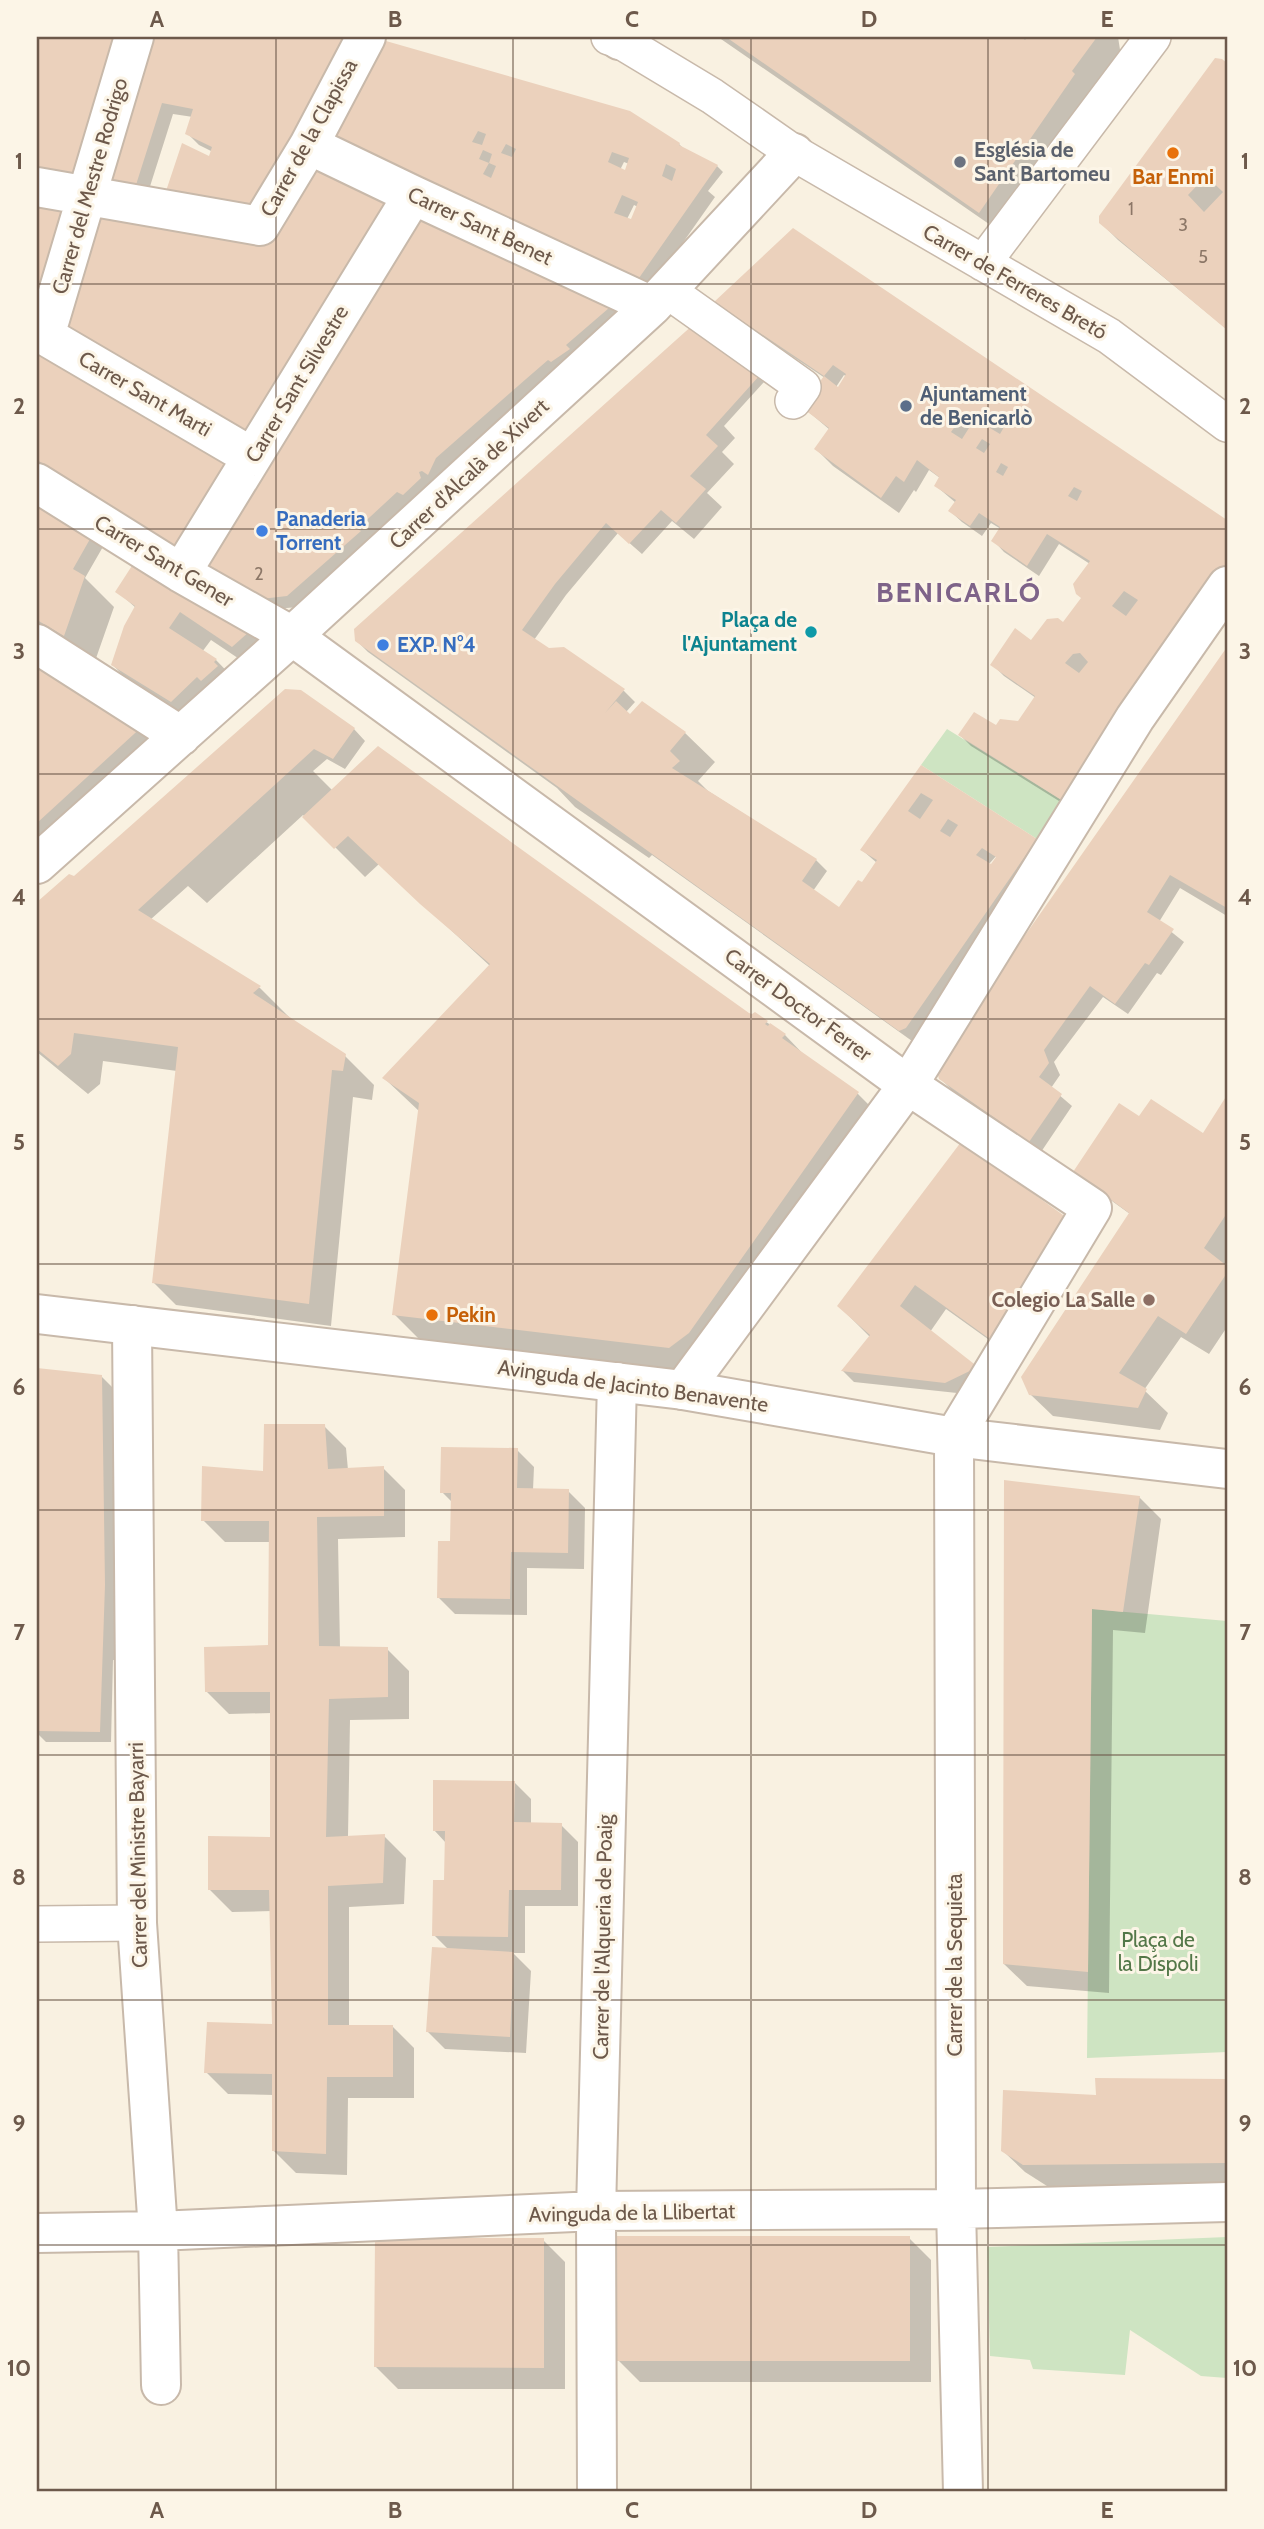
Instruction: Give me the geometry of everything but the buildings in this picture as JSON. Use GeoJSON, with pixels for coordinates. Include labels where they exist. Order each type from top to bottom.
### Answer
{"type":"FeatureCollection","features":[{"type":"Feature","properties":{"kind":"street","name":"Carrer del Mestre Rodrigo"},"geometry":{"type":"LineString","coordinates":[[41,333],[87,197],[134,37]]}},
{"type":"Feature","properties":{"kind":"street","name":"Carrer de la Clapissa"},"geometry":{"type":"LineString","coordinates":[[37,187],[260,226],[309,145],[366,37]]}},
{"type":"Feature","properties":{"kind":"street"},"geometry":{"type":"LineString","coordinates":[[984,263],[1153,37]]}},
{"type":"Feature","properties":{"kind":"street","name":"Carrer de Ferreres Bretó"},"geometry":{"type":"LineString","coordinates":[[616,38],[712,96],[794,153],[1109,336],[1227,424]]}},
{"type":"Feature","properties":{"kind":"street","name":"Carrer Sant Benet"},"geometry":{"type":"LineString","coordinates":[[309,145],[413,195],[660,298]]}},
{"type":"Feature","properties":{"kind":"street","name":"Carrer d'Alcalà de Xivert"},"geometry":{"type":"LineString","coordinates":[[37,864],[292,636],[660,298],[794,153]]}},
{"type":"Feature","properties":{"kind":"street","name":"Carrer Sant Silvestre"},"geometry":{"type":"LineString","coordinates":[[181,573],[413,195]]}},
{"type":"Feature","properties":{"kind":"street"},"geometry":{"type":"LineString","coordinates":[[660,298],[803,387],[793,401]]}},
{"type":"Feature","properties":{"kind":"street","name":"Carrer Sant Marti"},"geometry":{"type":"LineString","coordinates":[[41,333],[253,457]]}},
{"type":"Feature","properties":{"kind":"street","name":"Carrer Sant Gener"},"geometry":{"type":"LineString","coordinates":[[37,483],[181,573],[292,636]]}},
{"type":"Feature","properties":{"kind":"street"},"geometry":{"type":"LineString","coordinates":[[683,1390],[908,1085],[1135,718],[1227,586]]}},
{"type":"Feature","properties":{"kind":"street","name":"Carrer Doctor Ferrer"},"geometry":{"type":"LineString","coordinates":[[292,636],[908,1085],[1092,1208],[954,1437]]}},
{"type":"Feature","properties":{"kind":"street"},"geometry":{"type":"LineString","coordinates":[[37,644],[181,736]]}},
{"type":"Feature","properties":{"kind":"street","name":"Avinguda de Jacinto Benavente"},"geometry":{"type":"LineString","coordinates":[[37,1314],[683,1390],[954,1437],[1227,1469]]}},
{"type":"Feature","properties":{"kind":"street","name":"Carrer del Ministre Bayarri"},"geometry":{"type":"LineString","coordinates":[[132,1325],[137,1923],[158,2231],[161,2385]]}},
{"type":"Feature","properties":{"kind":"street","name":"Carrer de l'Alqueria de Poaig"},"geometry":{"type":"LineString","coordinates":[[597,2492],[596,2211],[617,1382]]}},
{"type":"Feature","properties":{"kind":"street","name":"Carrer de la Sequieta"},"geometry":{"type":"LineString","coordinates":[[954,1437],[956,2209],[963,2492]]}},
{"type":"Feature","properties":{"kind":"street"},"geometry":{"type":"LineString","coordinates":[[37,1924],[137,1923]]}},
{"type":"Feature","properties":{"kind":"street","name":"Avinguda de la Llibertat"},"geometry":{"type":"LineString","coordinates":[[37,2233],[158,2231],[596,2211],[956,2209],[1227,2202]]}},
{"type":"Feature","properties":{"kind":"green space"},"geometry":{"type":"Polygon","coordinates":[[[947,729],[1063,801],[1037,839],[921,765],[947,729]]]}},
{"type":"Feature","properties":{"kind":"green space","name":"Plaça de la Díspoli"},"geometry":{"type":"Polygon","coordinates":[[[1092,1609],[1227,1621],[1227,2052],[1087,2058],[1092,1609]]]}},
{"type":"Feature","properties":{"kind":"green space"},"geometry":{"type":"Polygon","coordinates":[[[1227,2237],[1227,2378],[1201,2376],[1130,2330],[1125,2375],[1033,2369],[1030,2360],[990,2356],[987,2247],[1227,2237]]]}},
{"type":"Feature","properties":{"kind":"place","name":"Bar Enmi"},"geometry":{"type":"Point","coordinates":[1173,153]}},
{"type":"Feature","properties":{"kind":"place","name":"Església de Sant Bartomeu"},"geometry":{"type":"Point","coordinates":[960,162]}},
{"type":"Feature","properties":{"kind":"place","name":"Ajuntament de Benicarlò"},"geometry":{"type":"Point","coordinates":[906,406]}},
{"type":"Feature","properties":{"kind":"place","name":"Panaderia Torrent"},"geometry":{"type":"Point","coordinates":[262,531]}},
{"type":"Feature","properties":{"kind":"place","name":"Plaça de l'Ajuntament"},"geometry":{"type":"Point","coordinates":[811,632]}},
{"type":"Feature","properties":{"kind":"place","name":"EXP. N°4"},"geometry":{"type":"Point","coordinates":[383,645]}},
{"type":"Feature","properties":{"kind":"place","name":"Colegio La Salle"},"geometry":{"type":"Point","coordinates":[1149,1300]}},
{"type":"Feature","properties":{"kind":"place","name":"Pekin"},"geometry":{"type":"Point","coordinates":[432,1315]}},
{"type":"Feature","properties":{"kind":"district","name":"BENICARLÓ"},"geometry":{"type":"Point","coordinates":[959,592]}}]}
